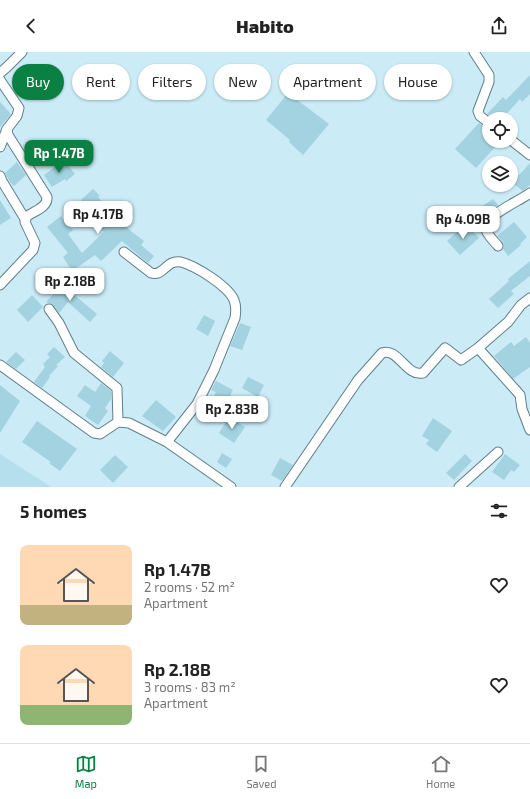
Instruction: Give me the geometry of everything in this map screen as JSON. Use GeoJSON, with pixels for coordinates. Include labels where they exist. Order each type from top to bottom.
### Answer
{"type":"FeatureCollection","features":[{"type":"Feature","properties":{"kind":"street"},"geometry":{"type":"LineString","coordinates":[[0,73],[22,52]]}},
{"type":"Feature","properties":{"kind":"street"},"geometry":{"type":"LineString","coordinates":[[474,52],[489,75],[489,82],[478,111],[482,118]]}},
{"type":"Feature","properties":{"kind":"street"},"geometry":{"type":"LineString","coordinates":[[0,80],[19,108],[17,116],[7,129],[0,147]]}},
{"type":"Feature","properties":{"kind":"street"},"geometry":{"type":"LineString","coordinates":[[7,129],[8,135],[47,197],[46,205],[27,216],[25,219]]}},
{"type":"Feature","properties":{"kind":"street"},"geometry":{"type":"LineString","coordinates":[[518,146],[530,155]]}},
{"type":"Feature","properties":{"kind":"street"},"geometry":{"type":"LineString","coordinates":[[0,176],[25,219],[35,243],[33,250],[0,285]]}},
{"type":"Feature","properties":{"kind":"street"},"geometry":{"type":"LineString","coordinates":[[498,246],[487,232],[485,227],[487,222],[493,216],[530,194]]}},
{"type":"Feature","properties":{"kind":"street"},"geometry":{"type":"LineString","coordinates":[[124,252],[151,273],[160,273],[172,262],[180,262],[196,267],[222,285],[234,299],[236,311],[235,318],[214,370],[197,404],[167,442]]}},
{"type":"Feature","properties":{"kind":"street"},"geometry":{"type":"LineString","coordinates":[[285,487],[358,380],[374,360],[382,353],[391,353],[410,369],[420,374],[423,373],[444,349],[448,350],[461,360],[478,348],[508,322],[521,305],[530,298]]}},
{"type":"Feature","properties":{"kind":"street"},"geometry":{"type":"LineString","coordinates":[[49,309],[59,324],[74,353],[117,388],[118,422]]}},
{"type":"Feature","properties":{"kind":"street"},"geometry":{"type":"LineString","coordinates":[[478,348],[520,395],[522,409],[530,430]]}},
{"type":"Feature","properties":{"kind":"street"},"geometry":{"type":"LineString","coordinates":[[0,365],[94,433],[100,434],[118,422],[129,424],[167,442],[231,487]]}},
{"type":"Feature","properties":{"kind":"street"},"geometry":{"type":"LineString","coordinates":[[459,487],[498,452]]}},
{"type":"Feature","properties":{"kind":"shaded area"},"geometry":{"type":"Polygon","coordinates":[[[0,454],[51,487],[0,487],[0,454]]]}},
{"type":"Feature","properties":{"kind":"building"},"geometry":{"type":"Polygon","coordinates":[[[530,75],[530,94],[522,102],[520,99],[508,112],[489,112],[503,97],[506,100],[530,75]]]}},
{"type":"Feature","properties":{"kind":"building"},"geometry":{"type":"Polygon","coordinates":[[[282,100],[297,100],[329,124],[303,155],[289,142],[290,140],[266,120],[282,100]]]}},
{"type":"Feature","properties":{"kind":"building"},"geometry":{"type":"Polygon","coordinates":[[[0,102],[11,114],[0,127],[0,102]]]}},
{"type":"Feature","properties":{"kind":"building"},"geometry":{"type":"Polygon","coordinates":[[[479,123],[482,125],[482,148],[494,148],[487,156],[482,156],[482,161],[476,168],[455,149],[479,123]]]}},
{"type":"Feature","properties":{"kind":"building"},"geometry":{"type":"Polygon","coordinates":[[[64,160],[75,174],[66,181],[65,179],[52,187],[44,175],[64,160]]]}},
{"type":"Feature","properties":{"kind":"building"},"geometry":{"type":"Polygon","coordinates":[[[17,162],[26,175],[14,186],[5,173],[17,162]]]}},
{"type":"Feature","properties":{"kind":"building"},"geometry":{"type":"Polygon","coordinates":[[[530,163],[530,185],[523,191],[518,187],[518,176],[530,163]]]}},
{"type":"Feature","properties":{"kind":"building"},"geometry":{"type":"Polygon","coordinates":[[[93,189],[100,196],[98,197],[109,210],[132,232],[144,241],[141,245],[154,256],[148,263],[122,241],[101,261],[95,255],[72,271],[63,257],[68,253],[47,227],[61,216],[73,230],[68,234],[82,253],[104,232],[98,225],[101,222],[81,200],[93,189]]]}},
{"type":"Feature","properties":{"kind":"building"},"geometry":{"type":"Polygon","coordinates":[[[493,199],[498,205],[486,214],[481,207],[493,199]]]}},
{"type":"Feature","properties":{"kind":"building"},"geometry":{"type":"Polygon","coordinates":[[[0,200],[11,218],[0,225],[0,200]]]}},
{"type":"Feature","properties":{"kind":"building"},"geometry":{"type":"Polygon","coordinates":[[[514,222],[527,237],[520,244],[521,245],[508,256],[503,249],[503,242],[497,236],[514,222]]]}},
{"type":"Feature","properties":{"kind":"building"},"geometry":{"type":"Polygon","coordinates":[[[466,224],[479,238],[460,255],[447,241],[466,224]]]}},
{"type":"Feature","properties":{"kind":"building"},"geometry":{"type":"Polygon","coordinates":[[[530,261],[530,276],[511,291],[514,294],[498,308],[489,299],[509,281],[508,279],[530,261]]]}},
{"type":"Feature","properties":{"kind":"building"},"geometry":{"type":"Polygon","coordinates":[[[60,283],[97,314],[90,322],[68,302],[59,313],[52,304],[46,302],[57,290],[55,289],[60,283]]]}},
{"type":"Feature","properties":{"kind":"building"},"geometry":{"type":"Polygon","coordinates":[[[32,295],[43,307],[28,322],[17,310],[32,295]]]}},
{"type":"Feature","properties":{"kind":"building"},"geometry":{"type":"Polygon","coordinates":[[[204,315],[215,321],[208,336],[196,329],[204,315]]]}},
{"type":"Feature","properties":{"kind":"building"},"geometry":{"type":"Polygon","coordinates":[[[240,323],[251,327],[242,350],[230,346],[240,323]]]}},
{"type":"Feature","properties":{"kind":"building"},"geometry":{"type":"Polygon","coordinates":[[[526,337],[530,343],[530,367],[513,379],[494,356],[511,342],[514,346],[526,337]]]}},
{"type":"Feature","properties":{"kind":"building"},"geometry":{"type":"Polygon","coordinates":[[[54,347],[65,357],[56,365],[58,366],[49,376],[50,377],[42,388],[34,382],[45,367],[43,364],[50,357],[47,354],[54,347]]]}},
{"type":"Feature","properties":{"kind":"building"},"geometry":{"type":"Polygon","coordinates":[[[110,351],[124,363],[113,377],[101,367],[104,363],[102,361],[110,351]]]}},
{"type":"Feature","properties":{"kind":"building"},"geometry":{"type":"Polygon","coordinates":[[[16,352],[25,360],[16,369],[6,362],[16,352]]]}},
{"type":"Feature","properties":{"kind":"building"},"geometry":{"type":"Polygon","coordinates":[[[248,377],[264,385],[258,397],[242,388],[248,377]]]}},
{"type":"Feature","properties":{"kind":"building"},"geometry":{"type":"Polygon","coordinates":[[[216,381],[233,390],[219,416],[207,409],[216,392],[211,390],[216,381]]]}},
{"type":"Feature","properties":{"kind":"building"},"geometry":{"type":"Polygon","coordinates":[[[101,383],[111,391],[111,399],[105,408],[108,411],[98,425],[85,416],[91,406],[77,396],[85,385],[95,392],[101,383]]]}},
{"type":"Feature","properties":{"kind":"building"},"geometry":{"type":"Polygon","coordinates":[[[0,385],[20,401],[0,433],[0,385]]]}},
{"type":"Feature","properties":{"kind":"building"},"geometry":{"type":"Polygon","coordinates":[[[156,400],[176,417],[163,431],[142,416],[156,400]]]}},
{"type":"Feature","properties":{"kind":"building"},"geometry":{"type":"Polygon","coordinates":[[[229,417],[245,427],[234,443],[219,433],[229,417]]]}},
{"type":"Feature","properties":{"kind":"building"},"geometry":{"type":"Polygon","coordinates":[[[433,418],[452,431],[437,452],[426,444],[429,440],[422,436],[433,418]]]}},
{"type":"Feature","properties":{"kind":"building"},"geometry":{"type":"Polygon","coordinates":[[[37,421],[77,449],[60,471],[49,463],[51,462],[22,442],[37,421]]]}},
{"type":"Feature","properties":{"kind":"building"},"geometry":{"type":"Polygon","coordinates":[[[222,453],[232,459],[226,468],[217,462],[222,453]]]}},
{"type":"Feature","properties":{"kind":"building"},"geometry":{"type":"Polygon","coordinates":[[[465,454],[472,461],[454,480],[446,473],[465,454]]]}},
{"type":"Feature","properties":{"kind":"building"},"geometry":{"type":"Polygon","coordinates":[[[505,454],[520,465],[514,472],[511,470],[504,480],[492,472],[505,454]]]}},
{"type":"Feature","properties":{"kind":"building"},"geometry":{"type":"Polygon","coordinates":[[[115,455],[128,467],[113,483],[100,470],[115,455]]]}},
{"type":"Feature","properties":{"kind":"building"},"geometry":{"type":"Polygon","coordinates":[[[280,458],[293,465],[282,481],[271,475],[280,458]]]}}]}
